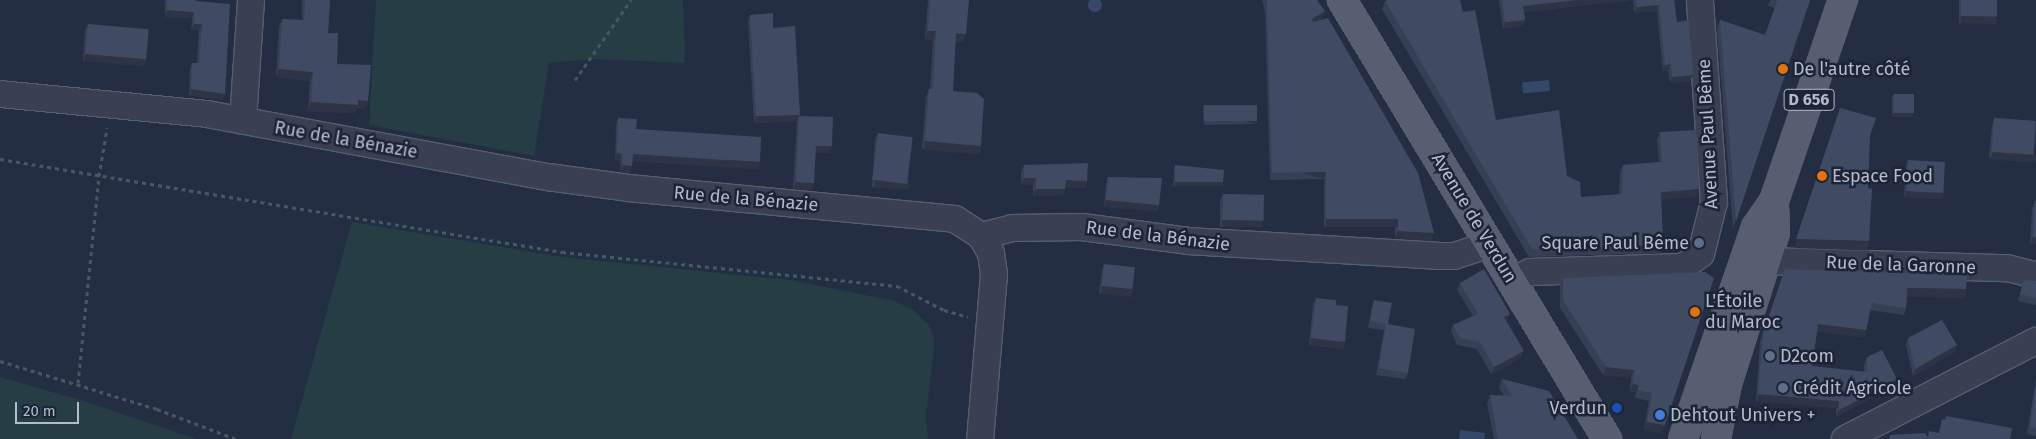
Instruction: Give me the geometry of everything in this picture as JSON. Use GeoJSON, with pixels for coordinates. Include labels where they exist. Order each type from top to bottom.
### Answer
{"type":"FeatureCollection","features":[{"type":"Feature","properties":{"kind":"main road","name":"Avenue de Verdun"},"geometry":{"type":"LineString","coordinates":[[1342,0],[1607,438]]}},
{"type":"Feature","properties":{"kind":"main road","name":"D 656"},"geometry":{"type":"LineString","coordinates":[[1683,439],[1756,226],[1774,200],[1843,0]]}},
{"type":"Feature","properties":{"kind":"main road","name":"D 656"},"geometry":{"type":"LineString","coordinates":[[1716,439],[1727,384],[1775,233],[1774,200]]}},
{"type":"Feature","properties":{"kind":"street"},"geometry":{"type":"LineString","coordinates":[[243,121],[251,0]]}},
{"type":"Feature","properties":{"kind":"street","name":"Avenue Paul Bême"},"geometry":{"type":"LineString","coordinates":[[1512,280],[1530,272],[1670,268],[1692,264],[1701,254],[1714,202],[1700,0]]}},
{"type":"Feature","properties":{"kind":"street","name":"Rue de la Bénazie"},"geometry":{"type":"LineString","coordinates":[[0,94],[243,121],[548,177],[628,188],[955,219],[981,236],[1012,228],[1082,226],[1188,241],[1438,256],[1454,256],[1490,244]]}},
{"type":"Feature","properties":{"kind":"street"},"geometry":{"type":"LineString","coordinates":[[980,439],[994,274],[991,253],[981,236]]}},
{"type":"Feature","properties":{"kind":"street","name":"Rue de la Garonne"},"geometry":{"type":"LineString","coordinates":[[1766,261],[2007,268],[2036,275]]}},
{"type":"Feature","properties":{"kind":"street"},"geometry":{"type":"LineString","coordinates":[[1845,439],[2036,341]]}},
{"type":"Feature","properties":{"kind":"path"},"geometry":{"type":"LineString","coordinates":[[575,80],[630,0]]}},
{"type":"Feature","properties":{"kind":"path"},"geometry":{"type":"LineString","coordinates":[[78,383],[99,176],[111,105]]}},
{"type":"Feature","properties":{"kind":"path"},"geometry":{"type":"LineString","coordinates":[[0,159],[562,252],[897,286],[944,310],[990,322]]}},
{"type":"Feature","properties":{"kind":"path"},"geometry":{"type":"LineString","coordinates":[[0,361],[78,383],[236,439]]}},
{"type":"Feature","properties":{"kind":"green space"},"geometry":{"type":"Polygon","coordinates":[[[376,0],[683,0],[685,63],[593,59],[549,63],[534,156],[369,125],[376,0]]]}},
{"type":"Feature","properties":{"kind":"green space"},"geometry":{"type":"Polygon","coordinates":[[[352,222],[562,257],[790,280],[895,301],[913,310],[928,324],[935,340],[926,416],[928,439],[291,439],[352,222]]]}},
{"type":"Feature","properties":{"kind":"green space"},"geometry":{"type":"Polygon","coordinates":[[[0,377],[87,402],[196,439],[0,439],[0,377]]]}},
{"type":"Feature","properties":{"kind":"water"},"geometry":{"type":"Polygon","coordinates":[[[1092,-2],[1098,-2],[1102,5],[1098,12],[1092,12],[1088,8],[1088,2],[1092,-2]]]}},
{"type":"Feature","properties":{"kind":"water"},"geometry":{"type":"Polygon","coordinates":[[[1549,80],[1550,91],[1523,93],[1522,82],[1549,80]]]}},
{"type":"Feature","properties":{"kind":"water"},"geometry":{"type":"Polygon","coordinates":[[[1460,430],[1485,433],[1484,439],[1459,439],[1460,430]]]}},
{"type":"Feature","properties":{"kind":"building"},"geometry":{"type":"Polygon","coordinates":[[[167,0],[196,0],[230,4],[225,94],[191,89],[192,63],[199,63],[202,24],[194,24],[194,12],[167,10],[167,0]]]}},
{"type":"Feature","properties":{"kind":"building"},"geometry":{"type":"Polygon","coordinates":[[[305,0],[330,0],[328,33],[338,33],[337,64],[371,65],[368,101],[358,100],[358,105],[311,102],[313,72],[279,69],[282,19],[304,20],[305,0]]]}},
{"type":"Feature","properties":{"kind":"building"},"geometry":{"type":"Polygon","coordinates":[[[930,0],[969,0],[966,34],[956,33],[953,91],[977,93],[984,99],[981,146],[925,141],[929,89],[933,89],[936,31],[928,31],[930,0]]]}},
{"type":"Feature","properties":{"kind":"building"},"geometry":{"type":"Polygon","coordinates":[[[1267,0],[1317,0],[1325,11],[1312,19],[1313,22],[1328,18],[1418,173],[1434,233],[1398,231],[1398,219],[1326,219],[1326,172],[1272,173],[1267,0]]]}},
{"type":"Feature","properties":{"kind":"building"},"geometry":{"type":"Polygon","coordinates":[[[1460,0],[1463,12],[1475,10],[1496,120],[1559,110],[1567,176],[1580,182],[1581,197],[1622,194],[1623,165],[1662,162],[1660,132],[1696,130],[1699,189],[1661,192],[1663,245],[1532,249],[1385,1],[1460,0]]]}},
{"type":"Feature","properties":{"kind":"building"},"geometry":{"type":"Polygon","coordinates":[[[1502,0],[1577,0],[1523,6],[1525,20],[1505,22],[1502,0]]]}},
{"type":"Feature","properties":{"kind":"building"},"geometry":{"type":"Polygon","coordinates":[[[1636,0],[1674,0],[1677,22],[1689,20],[1693,75],[1672,77],[1671,64],[1665,65],[1659,5],[1637,7],[1636,0]]]}},
{"type":"Feature","properties":{"kind":"building"},"geometry":{"type":"Polygon","coordinates":[[[1776,0],[1810,0],[1736,221],[1720,20],[1765,35],[1776,0]]]}},
{"type":"Feature","properties":{"kind":"building"},"geometry":{"type":"Polygon","coordinates":[[[1961,0],[1997,0],[1997,16],[1961,16],[1961,0]]]}},
{"type":"Feature","properties":{"kind":"building"},"geometry":{"type":"Polygon","coordinates":[[[773,13],[773,28],[795,26],[800,115],[756,116],[750,15],[773,13]]]}},
{"type":"Feature","properties":{"kind":"building"},"geometry":{"type":"Polygon","coordinates":[[[88,24],[149,29],[146,59],[85,54],[88,24]]]}},
{"type":"Feature","properties":{"kind":"building"},"geometry":{"type":"Polygon","coordinates":[[[1894,94],[1914,94],[1914,113],[1894,113],[1894,94]]]}},
{"type":"Feature","properties":{"kind":"building"},"geometry":{"type":"Polygon","coordinates":[[[1204,105],[1257,105],[1257,121],[1204,121],[1204,105]]]}},
{"type":"Feature","properties":{"kind":"building"},"geometry":{"type":"Polygon","coordinates":[[[1840,108],[1876,118],[1870,136],[1868,188],[1872,189],[1869,241],[1796,239],[1840,108]]]}},
{"type":"Feature","properties":{"kind":"building"},"geometry":{"type":"Polygon","coordinates":[[[799,116],[833,117],[832,146],[816,146],[814,183],[796,182],[799,116]]]}},
{"type":"Feature","properties":{"kind":"building"},"geometry":{"type":"Polygon","coordinates":[[[618,118],[637,119],[636,129],[761,137],[760,162],[633,154],[632,166],[623,165],[622,154],[617,153],[618,118]]]}},
{"type":"Feature","properties":{"kind":"building"},"geometry":{"type":"Polygon","coordinates":[[[1994,118],[2036,121],[2034,155],[1992,152],[1994,118]]]}},
{"type":"Feature","properties":{"kind":"building"},"geometry":{"type":"Polygon","coordinates":[[[878,133],[913,137],[907,184],[872,180],[878,133]]]}},
{"type":"Feature","properties":{"kind":"building"},"geometry":{"type":"Polygon","coordinates":[[[1908,160],[1945,162],[1943,193],[1906,191],[1908,160]]]}},
{"type":"Feature","properties":{"kind":"building"},"geometry":{"type":"Polygon","coordinates":[[[1088,163],[1087,181],[1066,180],[1065,189],[1036,189],[1036,178],[1024,178],[1024,165],[1088,163]]]}},
{"type":"Feature","properties":{"kind":"building"},"geometry":{"type":"Polygon","coordinates":[[[1175,165],[1224,170],[1223,182],[1175,182],[1175,165]]]}},
{"type":"Feature","properties":{"kind":"building"},"geometry":{"type":"Polygon","coordinates":[[[1108,177],[1162,178],[1159,205],[1106,200],[1108,177]]]}},
{"type":"Feature","properties":{"kind":"building"},"geometry":{"type":"Polygon","coordinates":[[[1223,194],[1264,195],[1264,221],[1223,220],[1223,194]]]}},
{"type":"Feature","properties":{"kind":"building"},"geometry":{"type":"Polygon","coordinates":[[[2035,201],[2036,237],[2033,237],[2035,201]]]}},
{"type":"Feature","properties":{"kind":"building"},"geometry":{"type":"Polygon","coordinates":[[[1104,264],[1135,267],[1133,289],[1102,286],[1104,264]]]}},
{"type":"Feature","properties":{"kind":"building"},"geometry":{"type":"Polygon","coordinates":[[[1484,269],[1510,314],[1504,317],[1524,351],[1494,367],[1480,342],[1460,338],[1453,325],[1478,314],[1460,283],[1484,269]]]}},
{"type":"Feature","properties":{"kind":"building"},"geometry":{"type":"Polygon","coordinates":[[[1785,269],[1967,275],[1966,289],[1907,288],[1906,308],[1872,303],[1866,330],[1818,324],[1812,366],[1867,372],[1867,357],[1882,350],[1897,379],[1839,410],[1839,401],[1758,394],[1763,334],[1785,269]]]}},
{"type":"Feature","properties":{"kind":"building"},"geometry":{"type":"Polygon","coordinates":[[[1705,272],[1714,278],[1665,425],[1647,422],[1652,393],[1638,390],[1639,385],[1633,384],[1634,370],[1606,367],[1563,300],[1563,278],[1705,272]]]}},
{"type":"Feature","properties":{"kind":"building"},"geometry":{"type":"Polygon","coordinates":[[[2024,280],[2036,281],[2036,298],[2020,294],[2024,280]]]}},
{"type":"Feature","properties":{"kind":"building"},"geometry":{"type":"Polygon","coordinates":[[[1316,298],[1336,300],[1336,305],[1348,306],[1345,342],[1311,338],[1316,298]]]}},
{"type":"Feature","properties":{"kind":"building"},"geometry":{"type":"Polygon","coordinates":[[[1374,300],[1392,303],[1388,324],[1415,329],[1408,373],[1379,368],[1386,324],[1370,321],[1374,300]]]}},
{"type":"Feature","properties":{"kind":"building"},"geometry":{"type":"Polygon","coordinates":[[[1942,320],[1957,345],[1915,369],[1908,338],[1942,320]]]}},
{"type":"Feature","properties":{"kind":"building"},"geometry":{"type":"Polygon","coordinates":[[[1502,379],[1549,391],[1578,439],[1498,439],[1490,395],[1512,396],[1502,379]]]}},
{"type":"Feature","properties":{"kind":"building"},"geometry":{"type":"Polygon","coordinates":[[[2036,387],[2036,428],[2030,427],[2036,387]]]}},
{"type":"Feature","properties":{"kind":"building"},"geometry":{"type":"Polygon","coordinates":[[[1946,416],[2012,428],[2010,439],[1889,439],[1890,435],[1925,433],[1928,438],[1929,431],[1939,433],[1942,419],[1945,420],[1946,416]]]}},
{"type":"Feature","properties":{"kind":"place","name":"De l'autre côté"},"geometry":{"type":"Point","coordinates":[1783,69]}},
{"type":"Feature","properties":{"kind":"place","name":"Espace Food"},"geometry":{"type":"Point","coordinates":[1822,176]}},
{"type":"Feature","properties":{"kind":"place","name":"Square Paul Bême"},"geometry":{"type":"Point","coordinates":[1699,243]}},
{"type":"Feature","properties":{"kind":"place","name":"L'Étoile du Maroc"},"geometry":{"type":"Point","coordinates":[1695,312]}},
{"type":"Feature","properties":{"kind":"place","name":"D2com"},"geometry":{"type":"Point","coordinates":[1770,356]}},
{"type":"Feature","properties":{"kind":"place","name":"Crédit Agricole"},"geometry":{"type":"Point","coordinates":[1783,388]}},
{"type":"Feature","properties":{"kind":"place","name":"Verdun"},"geometry":{"type":"Point","coordinates":[1617,408]}},
{"type":"Feature","properties":{"kind":"place","name":"Dehtout Univers +"},"geometry":{"type":"Point","coordinates":[1660,415]}}]}
